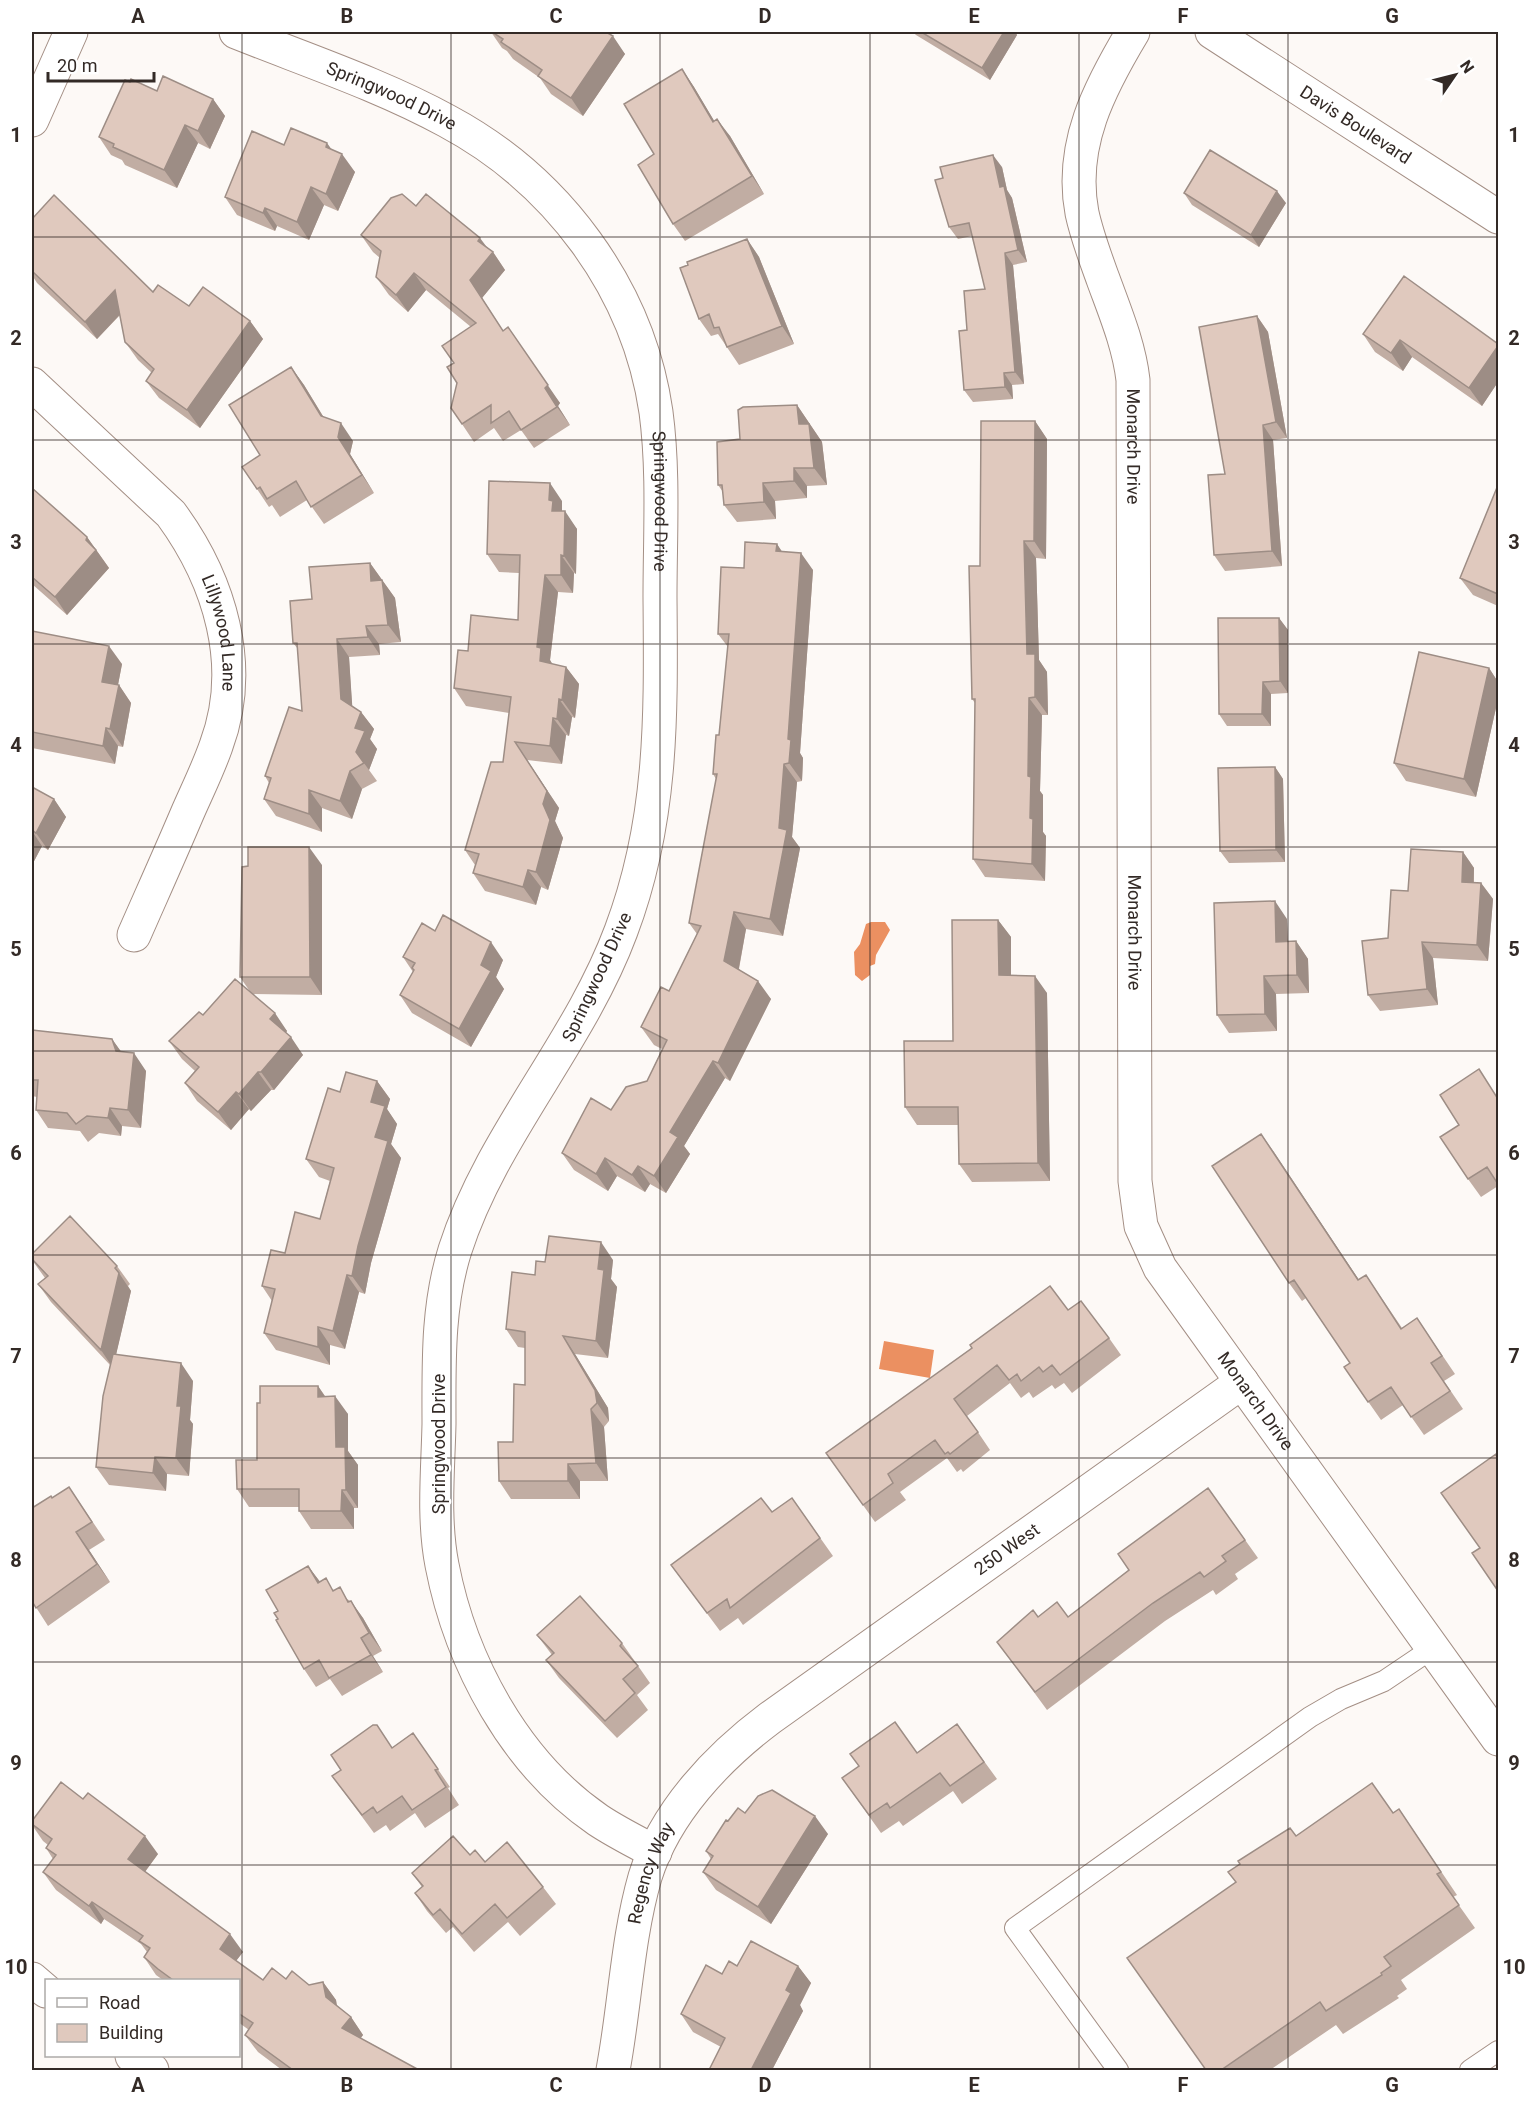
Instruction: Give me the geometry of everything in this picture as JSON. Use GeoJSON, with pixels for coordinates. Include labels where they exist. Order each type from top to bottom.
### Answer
{"type":"FeatureCollection","features":[{"type":"Feature","properties":{"kind":"street"},"geometry":{"type":"LineString","coordinates":[[32,120],[71,32]]}},
{"type":"Feature","properties":{"kind":"street","name":"Springwood Drive"},"geometry":{"type":"LineString","coordinates":[[236,32],[423,108],[483,142],[517,168],[562,211],[599,261],[619,296],[647,371],[656,412],[659,455],[660,680],[657,784],[637,884],[620,935],[573,1032],[486,1176],[455,1250],[445,1291],[440,1334],[438,1527],[441,1563],[464,1640],[480,1680],[498,1712],[546,1774],[570,1797],[595,1818],[656,1852]]}},
{"type":"Feature","properties":{"kind":"street","name":"Monarch Drive"},"geometry":{"type":"LineString","coordinates":[[1134,32],[1101,86],[1093,108],[1085,134],[1081,184],[1082,210],[1088,237],[1130,356],[1132,380],[1137,1204],[1141,1226],[1160,1268],[1498,1739]]}},
{"type":"Feature","properties":{"kind":"street","name":"Davis Boulevard"},"geometry":{"type":"LineString","coordinates":[[1212,32],[1354,121],[1498,217]]}},
{"type":"Feature","properties":{"kind":"street","name":"Lillywood Lane"},"geometry":{"type":"LineString","coordinates":[[32,384],[171,514],[190,541],[210,577],[224,623],[228,696],[217,746],[134,935]]}},
{"type":"Feature","properties":{"kind":"street","name":"250 West"},"geometry":{"type":"LineString","coordinates":[[770,1718],[1242,1382]]}},
{"type":"Feature","properties":{"kind":"street","name":"Regency Way"},"geometry":{"type":"LineString","coordinates":[[613,2070],[638,1905],[656,1852],[685,1803],[712,1769],[732,1748],[770,1718]]}},
{"type":"Feature","properties":{"kind":"street"},"geometry":{"type":"LineString","coordinates":[[32,1979],[45,1990]]}},
{"type":"Feature","properties":{"kind":"street"},"geometry":{"type":"LineString","coordinates":[[135,2057],[152,2070]]}},
{"type":"Feature","properties":{"kind":"lane"},"geometry":{"type":"LineString","coordinates":[[1118,2070],[1015,1928],[1310,1718],[1341,1699],[1384,1681],[1433,1648]]}},
{"type":"Feature","properties":{"kind":"lane"},"geometry":{"type":"LineString","coordinates":[[1470,2070],[1498,2051]]}},
{"type":"Feature","properties":{"kind":"shaded area"},"geometry":{"type":"Polygon","coordinates":[[[885,922],[890,930],[876,955],[875,964],[870,966],[870,975],[862,981],[855,975],[854,952],[860,944],[866,924],[885,922]]]}},
{"type":"Feature","properties":{"kind":"shaded area"},"geometry":{"type":"Polygon","coordinates":[[[884,1341],[934,1350],[930,1378],[879,1369],[884,1341]]]}},
{"type":"Feature","properties":{"kind":"building"},"geometry":{"type":"Polygon","coordinates":[[[492,32],[606,32],[613,36],[571,98],[538,76],[542,70],[501,42],[503,39],[492,32]]]}},
{"type":"Feature","properties":{"kind":"building"},"geometry":{"type":"Polygon","coordinates":[[[921,32],[1004,32],[982,68],[921,32]]]}},
{"type":"Feature","properties":{"kind":"building"},"geometry":{"type":"Polygon","coordinates":[[[682,69],[713,122],[717,119],[752,176],[673,224],[638,165],[654,154],[624,104],[682,69]]]}},
{"type":"Feature","properties":{"kind":"building"},"geometry":{"type":"Polygon","coordinates":[[[163,76],[213,99],[198,131],[185,125],[164,170],[113,147],[114,144],[99,137],[125,80],[130,82],[131,79],[157,91],[163,76]]]}},
{"type":"Feature","properties":{"kind":"building"},"geometry":{"type":"Polygon","coordinates":[[[291,128],[327,143],[326,147],[342,154],[326,194],[311,187],[297,222],[265,208],[263,213],[225,197],[252,131],[284,145],[291,128]]]}},
{"type":"Feature","properties":{"kind":"building"},"geometry":{"type":"Polygon","coordinates":[[[1210,150],[1277,191],[1251,235],[1184,193],[1210,150]]]}},
{"type":"Feature","properties":{"kind":"building"},"geometry":{"type":"Polygon","coordinates":[[[993,155],[1000,187],[1004,186],[1018,250],[1005,253],[1015,372],[1004,373],[1005,387],[964,390],[959,331],[967,330],[964,291],[985,289],[969,223],[949,227],[935,180],[943,178],[940,167],[993,155]]]}},
{"type":"Feature","properties":{"kind":"building"},"geometry":{"type":"Polygon","coordinates":[[[402,194],[416,206],[426,194],[480,238],[478,241],[493,252],[470,280],[503,331],[508,327],[548,385],[545,388],[557,407],[521,430],[509,411],[491,423],[491,405],[462,424],[451,408],[457,383],[447,367],[454,363],[442,346],[476,323],[414,273],[396,295],[376,277],[381,251],[361,235],[391,198],[402,194]]]}},
{"type":"Feature","properties":{"kind":"building"},"geometry":{"type":"Polygon","coordinates":[[[54,195],[153,292],[158,285],[189,306],[203,287],[250,321],[187,410],[146,381],[154,369],[125,342],[115,290],[85,322],[32,271],[32,219],[54,195]]]}},
{"type":"Feature","properties":{"kind":"building"},"geometry":{"type":"Polygon","coordinates":[[[747,239],[782,326],[727,347],[719,327],[714,328],[709,314],[699,319],[680,268],[688,265],[687,262],[747,239]]]}},
{"type":"Feature","properties":{"kind":"building"},"geometry":{"type":"Polygon","coordinates":[[[1404,276],[1498,344],[1469,388],[1400,340],[1391,353],[1363,334],[1404,276]]]}},
{"type":"Feature","properties":{"kind":"building"},"geometry":{"type":"Polygon","coordinates":[[[1257,316],[1276,422],[1263,425],[1272,551],[1214,555],[1208,475],[1225,474],[1199,327],[1257,316]]]}},
{"type":"Feature","properties":{"kind":"building"},"geometry":{"type":"Polygon","coordinates":[[[291,367],[321,416],[341,423],[338,437],[362,475],[311,507],[296,481],[267,499],[260,487],[257,489],[242,467],[260,455],[229,405],[291,367]]]}},
{"type":"Feature","properties":{"kind":"building"},"geometry":{"type":"Polygon","coordinates":[[[797,405],[799,424],[809,424],[814,468],[794,468],[794,481],[763,483],[764,502],[724,505],[722,485],[718,485],[717,442],[740,439],[738,410],[743,407],[797,405]]]}},
{"type":"Feature","properties":{"kind":"building"},"geometry":{"type":"Polygon","coordinates":[[[981,421],[1035,421],[1034,541],[1024,541],[1027,654],[1035,654],[1035,697],[1029,698],[1028,776],[1031,777],[1030,818],[1033,819],[1032,864],[973,859],[975,699],[972,699],[969,566],[980,566],[981,421]]]}},
{"type":"Feature","properties":{"kind":"building"},"geometry":{"type":"Polygon","coordinates":[[[489,481],[550,483],[549,500],[553,501],[552,511],[565,511],[564,556],[561,555],[561,575],[545,575],[537,647],[541,648],[540,661],[566,667],[562,700],[559,699],[557,719],[553,718],[550,746],[515,742],[547,791],[543,804],[550,820],[536,872],[528,870],[523,887],[473,873],[479,854],[465,850],[491,762],[503,762],[511,697],[454,688],[458,650],[468,651],[471,615],[518,620],[520,555],[487,554],[489,481]]]}},
{"type":"Feature","properties":{"kind":"building"},"geometry":{"type":"Polygon","coordinates":[[[1498,485],[1498,594],[1460,578],[1498,485]]]}},
{"type":"Feature","properties":{"kind":"building"},"geometry":{"type":"Polygon","coordinates":[[[32,488],[87,537],[86,540],[96,550],[55,597],[32,577],[32,488]]]}},
{"type":"Feature","properties":{"kind":"building"},"geometry":{"type":"Polygon","coordinates":[[[745,542],[777,544],[776,551],[801,553],[788,739],[791,740],[789,763],[784,764],[779,828],[787,830],[770,919],[734,912],[724,961],[758,981],[718,1063],[713,1061],[670,1132],[678,1137],[654,1176],[638,1166],[632,1175],[605,1158],[596,1174],[562,1153],[591,1098],[611,1110],[626,1087],[647,1081],[667,1040],[641,1027],[661,987],[669,991],[701,926],[689,923],[717,774],[713,774],[716,735],[719,735],[729,634],[718,634],[721,567],[744,568],[745,542]]]}},
{"type":"Feature","properties":{"kind":"building"},"geometry":{"type":"Polygon","coordinates":[[[370,563],[371,581],[382,580],[388,625],[366,626],[368,637],[337,639],[341,699],[361,712],[355,728],[365,731],[356,752],[364,763],[350,771],[340,801],[309,790],[309,814],[264,799],[271,778],[265,776],[289,707],[302,711],[297,643],[293,643],[290,601],[312,599],[309,567],[370,563]]]}},
{"type":"Feature","properties":{"kind":"building"},"geometry":{"type":"Polygon","coordinates":[[[1218,618],[1279,618],[1280,681],[1263,682],[1262,714],[1219,714],[1218,618]]]}},
{"type":"Feature","properties":{"kind":"building"},"geometry":{"type":"Polygon","coordinates":[[[32,631],[109,646],[102,682],[119,685],[110,729],[106,728],[103,746],[32,732],[32,631]]]}},
{"type":"Feature","properties":{"kind":"building"},"geometry":{"type":"Polygon","coordinates":[[[1419,652],[1489,668],[1464,779],[1394,763],[1419,652]]]}},
{"type":"Feature","properties":{"kind":"building"},"geometry":{"type":"Polygon","coordinates":[[[1275,767],[1276,850],[1220,851],[1218,768],[1275,767]]]}},
{"type":"Feature","properties":{"kind":"building"},"geometry":{"type":"Polygon","coordinates":[[[32,787],[54,799],[36,833],[32,830],[32,787]]]}},
{"type":"Feature","properties":{"kind":"building"},"geometry":{"type":"Polygon","coordinates":[[[248,847],[309,847],[310,977],[240,977],[242,867],[248,866],[248,847]]]}},
{"type":"Feature","properties":{"kind":"building"},"geometry":{"type":"Polygon","coordinates":[[[1411,849],[1463,852],[1462,882],[1481,883],[1477,945],[1422,942],[1427,989],[1368,995],[1362,941],[1388,938],[1391,890],[1408,891],[1411,849]]]}},
{"type":"Feature","properties":{"kind":"building"},"geometry":{"type":"Polygon","coordinates":[[[1275,901],[1276,942],[1296,941],[1297,975],[1264,976],[1265,1014],[1217,1015],[1214,903],[1275,901]]]}},
{"type":"Feature","properties":{"kind":"building"},"geometry":{"type":"Polygon","coordinates":[[[443,915],[491,942],[481,965],[491,971],[459,1029],[400,995],[414,970],[412,968],[415,963],[403,957],[422,923],[435,931],[443,915]]]}},
{"type":"Feature","properties":{"kind":"building"},"geometry":{"type":"Polygon","coordinates":[[[952,920],[998,920],[999,975],[1035,976],[1038,1163],[959,1164],[958,1107],[905,1107],[904,1041],[953,1041],[952,920]]]}},
{"type":"Feature","properties":{"kind":"building"},"geometry":{"type":"Polygon","coordinates":[[[235,979],[275,1013],[270,1019],[291,1037],[261,1072],[258,1072],[239,1094],[236,1092],[218,1112],[185,1083],[199,1067],[169,1041],[199,1012],[203,1015],[235,979]]]}},
{"type":"Feature","properties":{"kind":"building"},"geometry":{"type":"Polygon","coordinates":[[[32,1030],[112,1039],[116,1051],[134,1053],[128,1110],[110,1108],[108,1118],[87,1116],[76,1124],[67,1113],[36,1110],[38,1080],[32,1080],[32,1030]]]}},
{"type":"Feature","properties":{"kind":"building"},"geometry":{"type":"Polygon","coordinates":[[[1479,1069],[1498,1099],[1498,1180],[1496,1181],[1487,1167],[1468,1179],[1440,1137],[1459,1125],[1440,1095],[1479,1069]]]}},
{"type":"Feature","properties":{"kind":"building"},"geometry":{"type":"Polygon","coordinates":[[[346,1072],[377,1081],[371,1102],[385,1106],[375,1137],[388,1141],[358,1246],[352,1276],[347,1275],[333,1331],[318,1327],[318,1347],[264,1333],[275,1289],[262,1286],[271,1250],[285,1253],[295,1212],[320,1219],[334,1168],[306,1159],[328,1088],[340,1092],[346,1072]]]}},
{"type":"Feature","properties":{"kind":"building"},"geometry":{"type":"Polygon","coordinates":[[[1261,1134],[1358,1280],[1366,1275],[1401,1329],[1417,1318],[1442,1356],[1431,1363],[1450,1391],[1411,1417],[1391,1387],[1368,1402],[1344,1367],[1350,1363],[1294,1280],[1289,1283],[1212,1166],[1261,1134]]]}},
{"type":"Feature","properties":{"kind":"building"},"geometry":{"type":"Polygon","coordinates":[[[70,1216],[117,1266],[115,1268],[119,1273],[101,1350],[38,1284],[48,1276],[32,1259],[32,1254],[70,1216]]]}},
{"type":"Feature","properties":{"kind":"building"},"geometry":{"type":"Polygon","coordinates":[[[549,1236],[601,1242],[598,1269],[604,1270],[596,1341],[563,1336],[595,1390],[597,1403],[591,1409],[596,1463],[568,1464],[568,1481],[499,1481],[498,1442],[513,1442],[514,1384],[525,1385],[525,1332],[506,1329],[512,1272],[535,1275],[536,1261],[545,1262],[549,1236]]]}},
{"type":"Feature","properties":{"kind":"building"},"geometry":{"type":"Polygon","coordinates":[[[1050,1286],[1068,1310],[1081,1301],[1109,1338],[1060,1375],[1052,1365],[1043,1372],[1039,1367],[1021,1381],[1017,1374],[1009,1380],[997,1365],[954,1399],[978,1432],[950,1454],[948,1452],[945,1454],[935,1440],[888,1474],[893,1483],[863,1505],[826,1453],[972,1348],[970,1345],[1050,1286]]]}},
{"type":"Feature","properties":{"kind":"building"},"geometry":{"type":"Polygon","coordinates":[[[113,1354],[181,1363],[177,1406],[181,1406],[176,1458],[155,1457],[153,1473],[96,1467],[103,1396],[113,1354]]]}},
{"type":"Feature","properties":{"kind":"building"},"geometry":{"type":"Polygon","coordinates":[[[260,1386],[318,1386],[318,1397],[335,1396],[336,1447],[345,1447],[346,1490],[342,1490],[341,1511],[299,1511],[299,1489],[237,1489],[236,1460],[257,1460],[257,1403],[260,1403],[260,1386]]]}},
{"type":"Feature","properties":{"kind":"building"},"geometry":{"type":"Polygon","coordinates":[[[1496,1454],[1498,1457],[1498,1591],[1472,1553],[1480,1548],[1441,1493],[1496,1454]]]}},
{"type":"Feature","properties":{"kind":"building"},"geometry":{"type":"Polygon","coordinates":[[[69,1487],[92,1522],[76,1532],[97,1564],[36,1608],[32,1601],[32,1508],[69,1487]]]}},
{"type":"Feature","properties":{"kind":"building"},"geometry":{"type":"Polygon","coordinates":[[[1208,1488],[1245,1540],[1222,1556],[1226,1561],[1204,1577],[1200,1572],[1153,1603],[1035,1692],[997,1642],[1033,1610],[1038,1617],[1057,1602],[1068,1617],[1129,1570],[1118,1554],[1208,1488]]]}},
{"type":"Feature","properties":{"kind":"building"},"geometry":{"type":"Polygon","coordinates":[[[761,1498],[772,1512],[792,1498],[820,1538],[730,1608],[727,1599],[707,1613],[671,1565],[761,1498]]]}},
{"type":"Feature","properties":{"kind":"building"},"geometry":{"type":"Polygon","coordinates":[[[308,1566],[318,1583],[326,1578],[333,1591],[340,1587],[348,1602],[351,1601],[369,1633],[361,1638],[371,1655],[329,1678],[319,1660],[304,1669],[276,1620],[278,1619],[274,1613],[278,1611],[266,1590],[308,1566]]]}},
{"type":"Feature","properties":{"kind":"building"},"geometry":{"type":"Polygon","coordinates":[[[580,1596],[622,1643],[620,1646],[638,1666],[623,1679],[635,1693],[605,1721],[546,1660],[554,1653],[537,1635],[580,1596]]]}},
{"type":"Feature","properties":{"kind":"building"},"geometry":{"type":"Polygon","coordinates":[[[895,1722],[917,1753],[957,1724],[984,1762],[950,1786],[940,1773],[890,1808],[887,1803],[869,1815],[842,1778],[859,1766],[850,1754],[895,1722]]]}},
{"type":"Feature","properties":{"kind":"building"},"geometry":{"type":"Polygon","coordinates":[[[373,1725],[377,1725],[392,1748],[413,1733],[438,1769],[435,1770],[446,1787],[412,1810],[402,1796],[377,1813],[373,1807],[362,1815],[332,1776],[341,1770],[331,1755],[373,1725]]]}},
{"type":"Feature","properties":{"kind":"building"},"geometry":{"type":"Polygon","coordinates":[[[61,1782],[83,1799],[88,1793],[145,1836],[128,1859],[230,1934],[220,1949],[263,1980],[272,1968],[286,1979],[292,1971],[309,1985],[323,1982],[326,1997],[351,2017],[342,2028],[419,2070],[293,2070],[245,2035],[253,2023],[240,2014],[240,1979],[172,1979],[144,1957],[150,1948],[139,1941],[143,1936],[92,1902],[89,1906],[43,1872],[56,1855],[46,1848],[52,1839],[32,1824],[61,1782]]]}},
{"type":"Feature","properties":{"kind":"building"},"geometry":{"type":"Polygon","coordinates":[[[1372,1783],[1393,1813],[1399,1809],[1441,1872],[1437,1874],[1459,1905],[1384,1957],[1391,1966],[1381,1973],[1382,1975],[1326,2011],[1320,2002],[1221,2070],[1206,2070],[1127,1958],[1236,1882],[1228,1872],[1240,1864],[1238,1861],[1290,1828],[1296,1836],[1372,1783]]]}},
{"type":"Feature","properties":{"kind":"building"},"geometry":{"type":"Polygon","coordinates":[[[772,1790],[815,1816],[758,1907],[703,1872],[713,1856],[706,1851],[726,1820],[728,1821],[738,1808],[745,1813],[758,1796],[772,1790]]]}},
{"type":"Feature","properties":{"kind":"building"},"geometry":{"type":"Polygon","coordinates":[[[453,1836],[470,1855],[475,1850],[485,1862],[507,1842],[543,1887],[507,1918],[495,1904],[462,1934],[440,1909],[433,1915],[415,1893],[423,1886],[412,1873],[453,1836]]]}},
{"type":"Feature","properties":{"kind":"building"},"geometry":{"type":"Polygon","coordinates":[[[751,1941],[798,1966],[786,1990],[791,1993],[751,2070],[709,2070],[725,2038],[681,2014],[706,1965],[722,1974],[729,1961],[737,1966],[751,1941]]]}}]}
